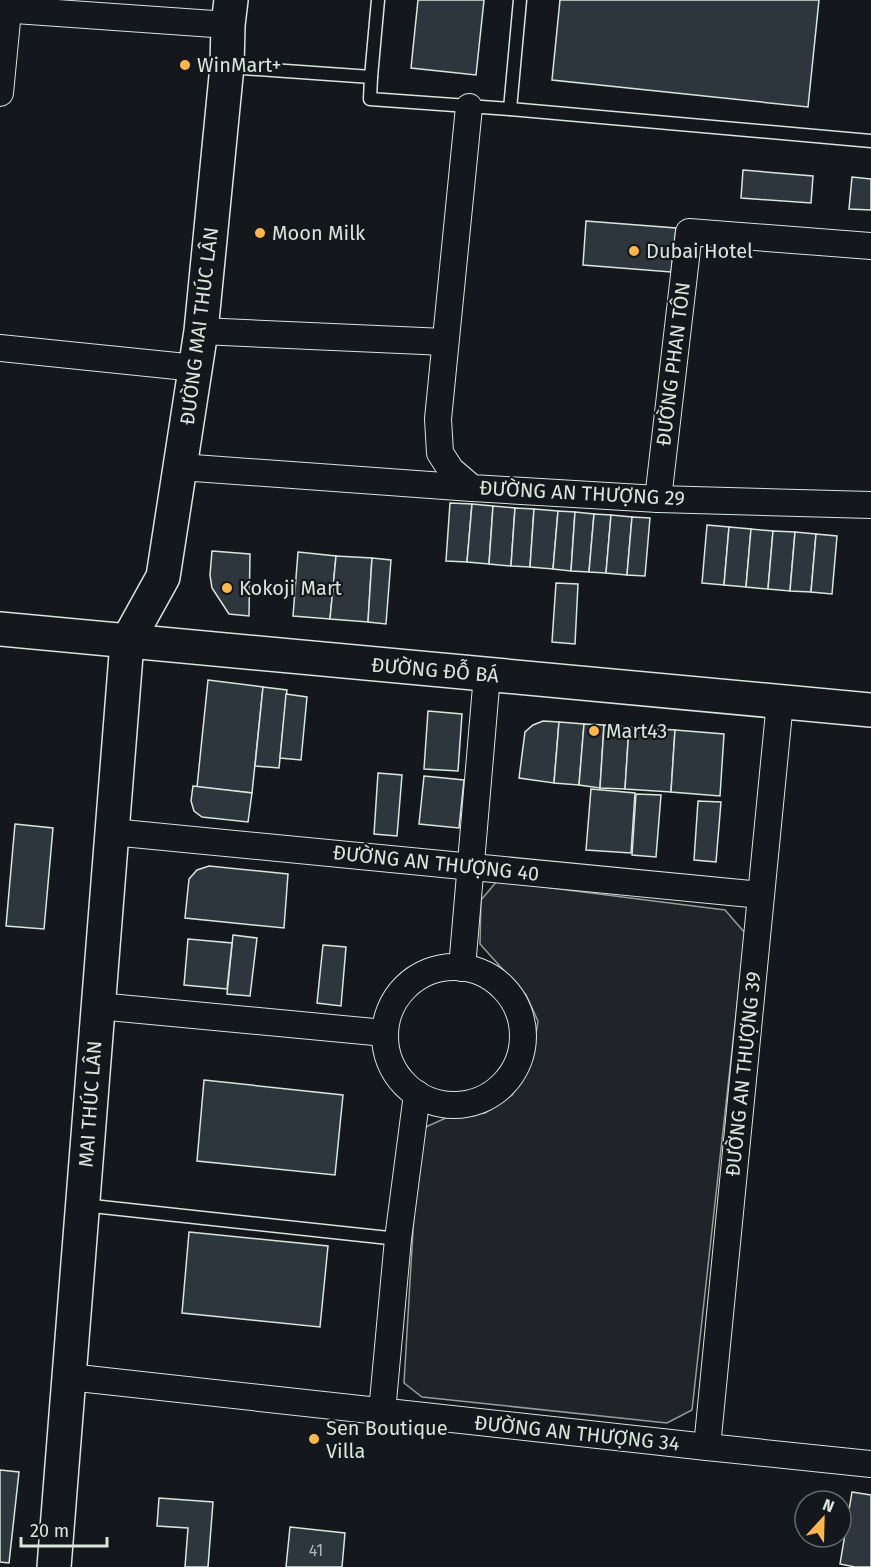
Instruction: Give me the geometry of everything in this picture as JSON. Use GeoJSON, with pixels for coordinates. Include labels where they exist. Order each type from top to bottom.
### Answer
{"type":"FeatureCollection","features":[{"type":"Feature","properties":{"kind":"street"},"geometry":{"type":"LineString","coordinates":[[0,93],[6,6],[230,13]]}},
{"type":"Feature","properties":{"kind":"street","name":"ĐƯỜNG MAI THÚC LÂN"},"geometry":{"type":"LineString","coordinates":[[127,642],[163,577],[201,331],[227,66],[230,13]]}},
{"type":"Feature","properties":{"kind":"street","name":"ĐƯỜNG AN THƯỢNG 29"},"geometry":{"type":"LineString","coordinates":[[469,106],[438,419],[440,453],[451,470],[472,488],[658,499],[871,505]]}},
{"type":"Feature","properties":{"kind":"street","name":"ĐƯỜNG PHAN TÔN"},"geometry":{"type":"LineString","coordinates":[[658,499],[689,232],[871,246]]}},
{"type":"Feature","properties":{"kind":"street"},"geometry":{"type":"LineString","coordinates":[[201,331],[446,342]]}},
{"type":"Feature","properties":{"kind":"street"},"geometry":{"type":"LineString","coordinates":[[0,348],[196,368]]}},
{"type":"Feature","properties":{"kind":"street"},"geometry":{"type":"LineString","coordinates":[[180,467],[472,488]]}},
{"type":"Feature","properties":{"kind":"street","name":"ĐƯỜNG ĐỖ BÁ"},"geometry":{"type":"LineString","coordinates":[[0,629],[871,710]]}},
{"type":"Feature","properties":{"kind":"street","name":"MAI THÚC LÂN"},"geometry":{"type":"LineString","coordinates":[[54,1567],[127,642]]}},
{"type":"Feature","properties":{"kind":"street"},"geometry":{"type":"LineString","coordinates":[[462,968],[488,675]]}},
{"type":"Feature","properties":{"kind":"street","name":"ĐƯỜNG AN THƯỢNG 39"},"geometry":{"type":"LineString","coordinates":[[707,1447],[780,702]]}},
{"type":"Feature","properties":{"kind":"street","name":"ĐƯỜNG AN THƯỢNG 40"},"geometry":{"type":"LineString","coordinates":[[112,832],[761,895]]}},
{"type":"Feature","properties":{"kind":"street"},"geometry":{"type":"LineString","coordinates":[[440,968],[462,968],[484,974],[502,987],[516,1005],[522,1026],[522,1049],[515,1070],[501,1087],[482,1099],[460,1105],[438,1103],[417,1094],[403,1083],[392,1068],[386,1050],[385,1033],[389,1010],[401,991],[418,976],[440,968]]}},
{"type":"Feature","properties":{"kind":"street"},"geometry":{"type":"LineString","coordinates":[[98,1006],[385,1033]]}},
{"type":"Feature","properties":{"kind":"street"},"geometry":{"type":"LineString","coordinates":[[382,1412],[398,1239],[417,1094]]}},
{"type":"Feature","properties":{"kind":"street","name":"ĐƯỜNG AN THƯỢNG 34"},"geometry":{"type":"LineString","coordinates":[[69,1377],[871,1464]]}},
{"type":"Feature","properties":{"kind":"lane"},"geometry":{"type":"LineString","coordinates":[[378,0],[370,99],[871,141]]}},
{"type":"Feature","properties":{"kind":"lane"},"geometry":{"type":"LineString","coordinates":[[510,109],[520,0]]}},
{"type":"Feature","properties":{"kind":"lane"},"geometry":{"type":"LineString","coordinates":[[227,66],[372,77]]}},
{"type":"Feature","properties":{"kind":"lane"},"geometry":{"type":"LineString","coordinates":[[82,1204],[398,1239]]}},
{"type":"Feature","properties":{"kind":"shaded area"},"geometry":{"type":"Polygon","coordinates":[[[497,881],[725,910],[745,933],[692,1410],[667,1423],[422,1397],[404,1383],[419,1130],[448,1117],[485,1113],[512,1095],[532,1060],[538,1021],[526,995],[480,944],[481,900],[497,881]]]}},
{"type":"Feature","properties":{"kind":"building"},"geometry":{"type":"Polygon","coordinates":[[[418,0],[484,0],[476,75],[411,68],[418,0]]]}},
{"type":"Feature","properties":{"kind":"building"},"geometry":{"type":"Polygon","coordinates":[[[560,0],[819,0],[808,107],[552,80],[560,0]]]}},
{"type":"Feature","properties":{"kind":"building"},"geometry":{"type":"Polygon","coordinates":[[[743,170],[813,176],[811,203],[741,198],[743,170]]]}},
{"type":"Feature","properties":{"kind":"building"},"geometry":{"type":"Polygon","coordinates":[[[852,177],[871,179],[871,210],[849,209],[852,177]]]}},
{"type":"Feature","properties":{"kind":"building","name":"Dubai Hotel"},"geometry":{"type":"Polygon","coordinates":[[[586,221],[676,228],[671,272],[583,265],[586,221]]]}},
{"type":"Feature","properties":{"kind":"building"},"geometry":{"type":"Polygon","coordinates":[[[450,503],[472,504],[467,562],[446,561],[450,503]]]}},
{"type":"Feature","properties":{"kind":"building"},"geometry":{"type":"Polygon","coordinates":[[[472,504],[493,506],[489,564],[467,562],[472,504]]]}},
{"type":"Feature","properties":{"kind":"building"},"geometry":{"type":"Polygon","coordinates":[[[493,506],[515,508],[511,566],[489,564],[493,506]]]}},
{"type":"Feature","properties":{"kind":"building"},"geometry":{"type":"Polygon","coordinates":[[[515,508],[534,509],[530,567],[511,566],[515,508]]]}},
{"type":"Feature","properties":{"kind":"building"},"geometry":{"type":"Polygon","coordinates":[[[534,509],[558,511],[553,569],[530,567],[534,509]]]}},
{"type":"Feature","properties":{"kind":"building"},"geometry":{"type":"Polygon","coordinates":[[[558,511],[575,512],[571,571],[553,569],[558,511]]]}},
{"type":"Feature","properties":{"kind":"building"},"geometry":{"type":"Polygon","coordinates":[[[575,512],[594,514],[589,572],[571,571],[575,512]]]}},
{"type":"Feature","properties":{"kind":"building"},"geometry":{"type":"Polygon","coordinates":[[[594,514],[611,515],[606,573],[589,572],[594,514]]]}},
{"type":"Feature","properties":{"kind":"building"},"geometry":{"type":"Polygon","coordinates":[[[611,515],[632,517],[627,575],[606,573],[611,515]]]}},
{"type":"Feature","properties":{"kind":"building"},"geometry":{"type":"Polygon","coordinates":[[[632,517],[650,518],[645,576],[627,575],[632,517]]]}},
{"type":"Feature","properties":{"kind":"building"},"geometry":{"type":"Polygon","coordinates":[[[707,525],[729,527],[724,585],[702,583],[707,525]]]}},
{"type":"Feature","properties":{"kind":"building"},"geometry":{"type":"Polygon","coordinates":[[[729,527],[751,529],[746,587],[724,585],[729,527]]]}},
{"type":"Feature","properties":{"kind":"building"},"geometry":{"type":"Polygon","coordinates":[[[751,529],[773,531],[768,589],[746,587],[751,529]]]}},
{"type":"Feature","properties":{"kind":"building"},"geometry":{"type":"Polygon","coordinates":[[[773,531],[795,532],[790,591],[768,589],[773,531]]]}},
{"type":"Feature","properties":{"kind":"building"},"geometry":{"type":"Polygon","coordinates":[[[795,532],[816,534],[811,592],[790,591],[795,532]]]}},
{"type":"Feature","properties":{"kind":"building"},"geometry":{"type":"Polygon","coordinates":[[[816,534],[837,536],[832,594],[811,592],[816,534]]]}},
{"type":"Feature","properties":{"kind":"building"},"geometry":{"type":"Polygon","coordinates":[[[212,551],[250,554],[249,616],[229,614],[212,588],[210,575],[212,551]]]}},
{"type":"Feature","properties":{"kind":"building"},"geometry":{"type":"Polygon","coordinates":[[[298,552],[336,556],[330,619],[293,616],[298,552]]]}},
{"type":"Feature","properties":{"kind":"building"},"geometry":{"type":"Polygon","coordinates":[[[336,556],[372,558],[368,622],[330,619],[336,556]]]}},
{"type":"Feature","properties":{"kind":"building"},"geometry":{"type":"Polygon","coordinates":[[[372,558],[391,560],[386,624],[368,622],[372,558]]]}},
{"type":"Feature","properties":{"kind":"building"},"geometry":{"type":"Polygon","coordinates":[[[556,583],[578,584],[575,644],[552,642],[556,583]]]}},
{"type":"Feature","properties":{"kind":"building"},"geometry":{"type":"Polygon","coordinates":[[[208,680],[263,687],[252,793],[197,787],[208,680]]]}},
{"type":"Feature","properties":{"kind":"building"},"geometry":{"type":"Polygon","coordinates":[[[263,687],[287,690],[279,768],[255,766],[263,687]]]}},
{"type":"Feature","properties":{"kind":"building"},"geometry":{"type":"Polygon","coordinates":[[[286,694],[307,697],[301,760],[280,758],[286,694]]]}},
{"type":"Feature","properties":{"kind":"building"},"geometry":{"type":"Polygon","coordinates":[[[428,711],[462,714],[458,771],[424,769],[428,711]]]}},
{"type":"Feature","properties":{"kind":"building"},"geometry":{"type":"Polygon","coordinates":[[[543,721],[559,722],[554,783],[519,778],[525,732],[533,725],[543,721]]]}},
{"type":"Feature","properties":{"kind":"building"},"geometry":{"type":"Polygon","coordinates":[[[559,722],[584,724],[579,785],[554,783],[559,722]]]}},
{"type":"Feature","properties":{"kind":"building"},"geometry":{"type":"Polygon","coordinates":[[[584,724],[604,725],[600,788],[579,785],[584,724]]]}},
{"type":"Feature","properties":{"kind":"building"},"geometry":{"type":"Polygon","coordinates":[[[604,725],[629,727],[625,789],[600,788],[604,725]]]}},
{"type":"Feature","properties":{"kind":"building"},"geometry":{"type":"Polygon","coordinates":[[[629,727],[675,730],[671,792],[625,789],[629,727]]]}},
{"type":"Feature","properties":{"kind":"building"},"geometry":{"type":"Polygon","coordinates":[[[675,730],[724,734],[720,796],[671,792],[675,730]]]}},
{"type":"Feature","properties":{"kind":"building"},"geometry":{"type":"Polygon","coordinates":[[[378,773],[402,775],[397,836],[374,834],[378,773]]]}},
{"type":"Feature","properties":{"kind":"building"},"geometry":{"type":"Polygon","coordinates":[[[424,776],[464,780],[459,828],[419,824],[424,776]]]}},
{"type":"Feature","properties":{"kind":"building"},"geometry":{"type":"Polygon","coordinates":[[[193,786],[252,793],[248,822],[202,817],[194,811],[191,801],[193,786]]]}},
{"type":"Feature","properties":{"kind":"building"},"geometry":{"type":"Polygon","coordinates":[[[591,789],[635,793],[631,853],[586,850],[591,789]]]}},
{"type":"Feature","properties":{"kind":"building"},"geometry":{"type":"Polygon","coordinates":[[[636,794],[661,795],[656,857],[632,855],[636,794]]]}},
{"type":"Feature","properties":{"kind":"building"},"geometry":{"type":"Polygon","coordinates":[[[698,801],[721,802],[716,862],[694,860],[698,801]]]}},
{"type":"Feature","properties":{"kind":"building"},"geometry":{"type":"Polygon","coordinates":[[[15,824],[53,828],[44,929],[6,926],[15,824]]]}},
{"type":"Feature","properties":{"kind":"building"},"geometry":{"type":"Polygon","coordinates":[[[209,866],[288,874],[284,928],[185,918],[189,879],[197,870],[209,866]]]}},
{"type":"Feature","properties":{"kind":"building"},"geometry":{"type":"Polygon","coordinates":[[[233,935],[257,938],[250,996],[227,994],[233,935]]]}},
{"type":"Feature","properties":{"kind":"building"},"geometry":{"type":"Polygon","coordinates":[[[188,939],[232,943],[227,989],[184,985],[188,939]]]}},
{"type":"Feature","properties":{"kind":"building"},"geometry":{"type":"Polygon","coordinates":[[[323,945],[346,947],[341,1006],[317,1003],[323,945]]]}},
{"type":"Feature","properties":{"kind":"building"},"geometry":{"type":"Polygon","coordinates":[[[204,1080],[343,1095],[335,1175],[197,1161],[204,1080]]]}},
{"type":"Feature","properties":{"kind":"building"},"geometry":{"type":"Polygon","coordinates":[[[189,1232],[328,1246],[320,1327],[182,1313],[189,1232]]]}},
{"type":"Feature","properties":{"kind":"building"},"geometry":{"type":"Polygon","coordinates":[[[0,1470],[19,1472],[9,1563],[0,1562],[0,1470]]]}},
{"type":"Feature","properties":{"kind":"building"},"geometry":{"type":"Polygon","coordinates":[[[853,1492],[871,1495],[871,1567],[840,1564],[842,1549],[853,1549],[853,1492]]]}},
{"type":"Feature","properties":{"kind":"building"},"geometry":{"type":"Polygon","coordinates":[[[159,1498],[213,1502],[208,1567],[185,1567],[188,1528],[157,1526],[159,1498]]]}},
{"type":"Feature","properties":{"kind":"building"},"geometry":{"type":"Polygon","coordinates":[[[290,1527],[345,1533],[342,1567],[286,1567],[290,1527]]]}},
{"type":"Feature","properties":{"kind":"place","name":"WinMart+"},"geometry":{"type":"Point","coordinates":[185,65]}},
{"type":"Feature","properties":{"kind":"place","name":"Moon Milk"},"geometry":{"type":"Point","coordinates":[260,233]}},
{"type":"Feature","properties":{"kind":"place","name":"Dubai Hotel"},"geometry":{"type":"Point","coordinates":[634,251]}},
{"type":"Feature","properties":{"kind":"place","name":"Kokoji Mart"},"geometry":{"type":"Point","coordinates":[227,588]}},
{"type":"Feature","properties":{"kind":"place","name":"Mart43"},"geometry":{"type":"Point","coordinates":[594,731]}},
{"type":"Feature","properties":{"kind":"place","name":"Sen Boutique Villa"},"geometry":{"type":"Point","coordinates":[314,1439]}}]}
